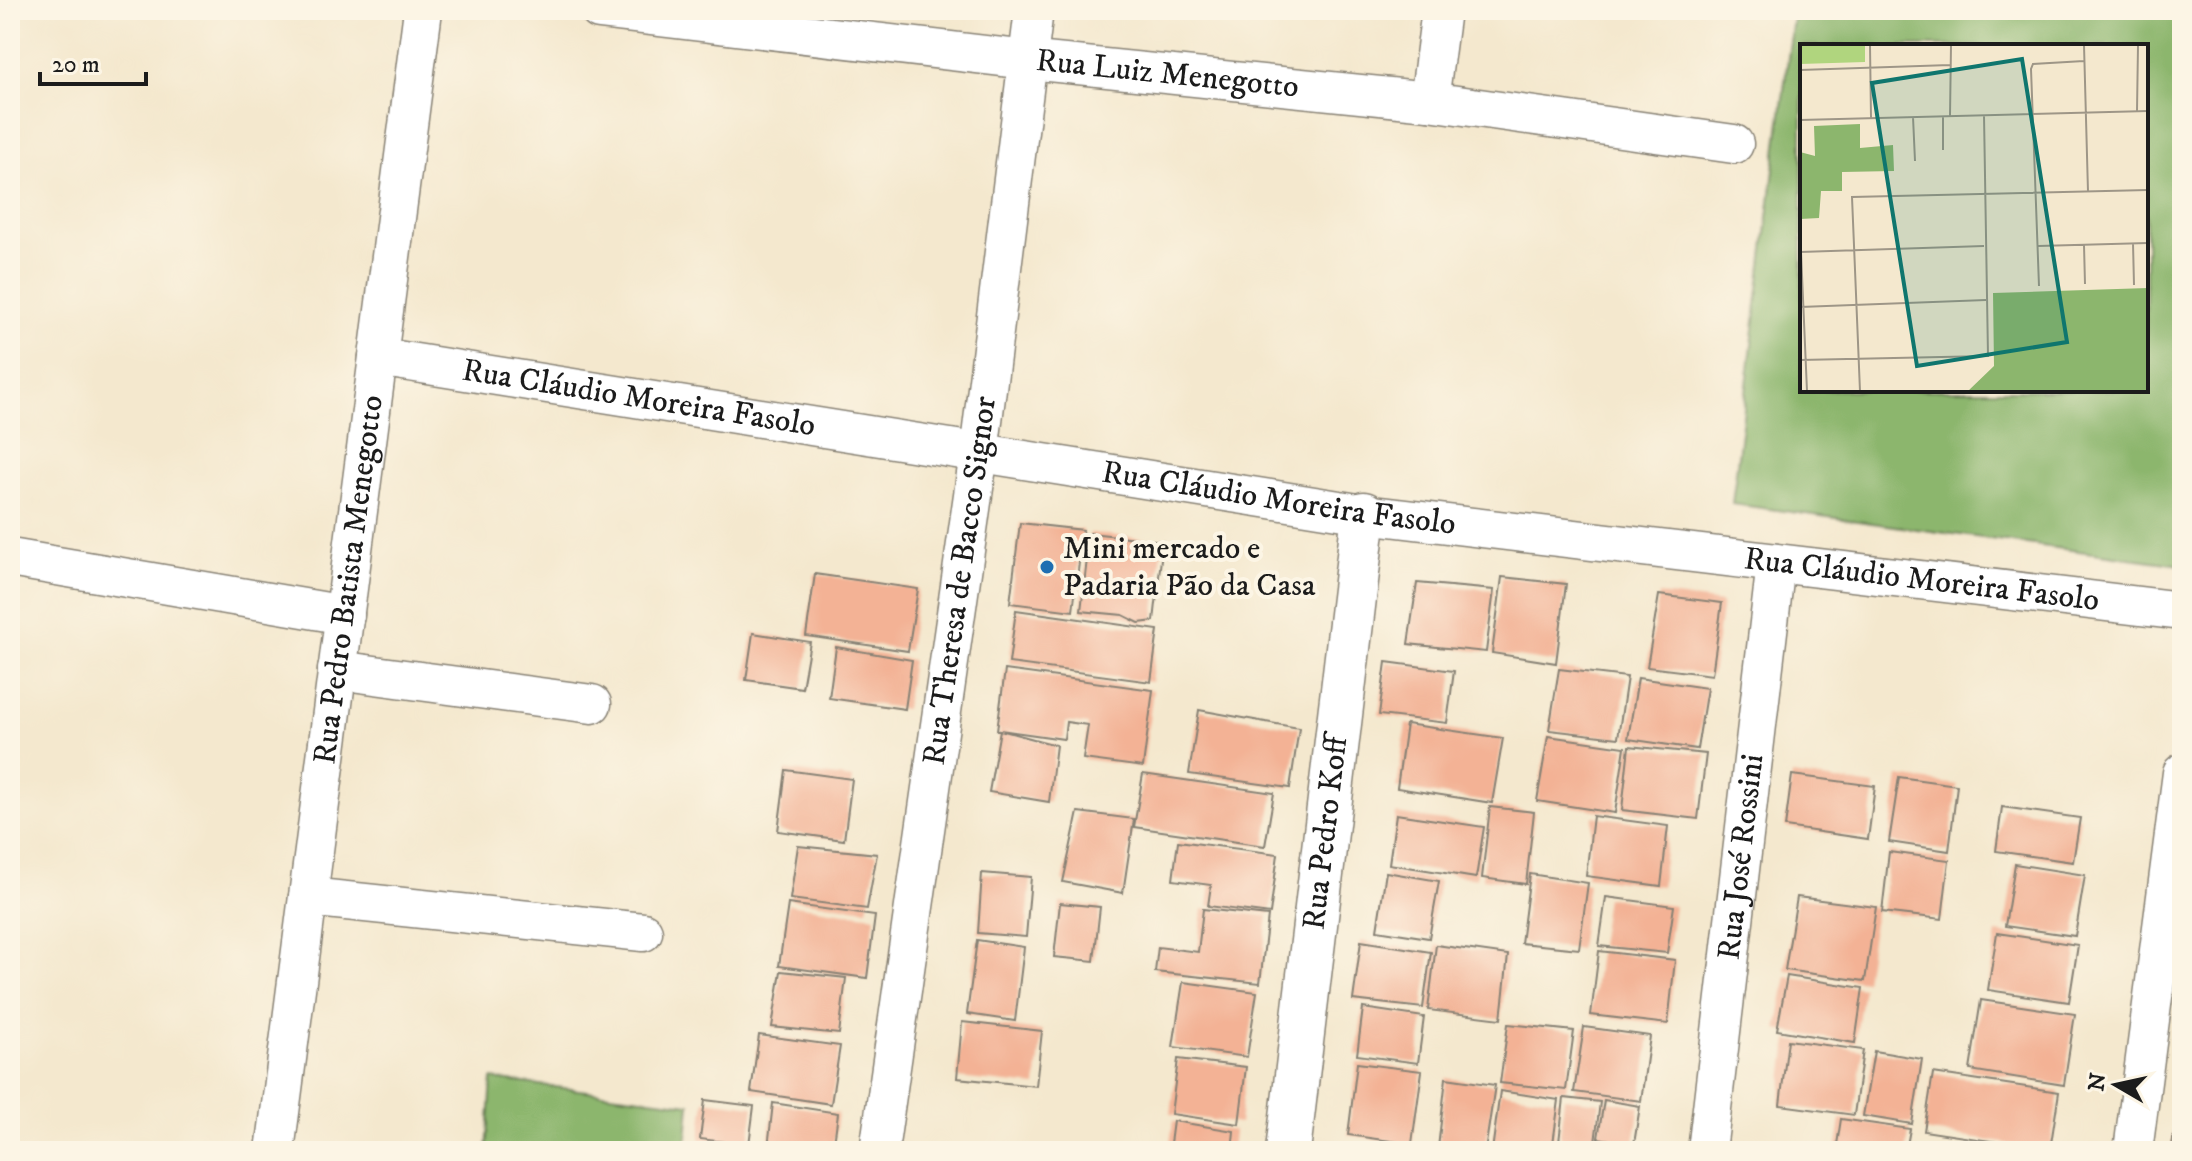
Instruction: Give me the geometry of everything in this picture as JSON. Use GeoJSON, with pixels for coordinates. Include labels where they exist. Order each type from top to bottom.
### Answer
{"type":"FeatureCollection","features":[{"type":"Feature","properties":{"kind":"street","name":"Rua Pedro Batista Menegotto"},"geometry":{"type":"LineString","coordinates":[[275,1151],[423,10]]}},
{"type":"Feature","properties":{"kind":"street","name":"Rua Luiz Menegotto"},"geometry":{"type":"LineString","coordinates":[[599,10],[1027,60],[1429,101],[1734,144]]}},
{"type":"Feature","properties":{"kind":"street","name":"Rua Theresa de Bacco Signor"},"geometry":{"type":"LineString","coordinates":[[879,1151],[979,453],[1034,10]]}},
{"type":"Feature","properties":{"kind":"street"},"geometry":{"type":"LineString","coordinates":[[1429,101],[1441,10]]}},
{"type":"Feature","properties":{"kind":"street","name":"Rua Cláudio Moreira Fasolo"},"geometry":{"type":"LineString","coordinates":[[378,357],[1364,514],[2182,611]]}},
{"type":"Feature","properties":{"kind":"street","name":"Rua Pedro Koff"},"geometry":{"type":"LineString","coordinates":[[1288,1151],[1364,514]]}},
{"type":"Feature","properties":{"kind":"street"},"geometry":{"type":"LineString","coordinates":[[10,558],[345,615]]}},
{"type":"Feature","properties":{"kind":"street","name":"Rua José Rossini"},"geometry":{"type":"LineString","coordinates":[[1707,1151],[1776,563]]}},
{"type":"Feature","properties":{"kind":"street"},"geometry":{"type":"LineString","coordinates":[[337,670],[592,704]]}},
{"type":"Feature","properties":{"kind":"street"},"geometry":{"type":"LineString","coordinates":[[2133,1151],[2182,773]]}},
{"type":"Feature","properties":{"kind":"street"},"geometry":{"type":"LineString","coordinates":[[308,897],[643,932]]}},
{"type":"Feature","properties":{"kind":"green space"},"geometry":{"type":"Polygon","coordinates":[[[1794,10],[2182,10],[2182,565],[1732,504],[1794,10]]]}},
{"type":"Feature","properties":{"kind":"green space"},"geometry":{"type":"Polygon","coordinates":[[[492,1079],[690,1104],[686,1151],[487,1151],[492,1079]]]}},
{"type":"Feature","properties":{"kind":"building","name":"Mini mercado e Padaria Pão da Casa"},"geometry":{"type":"Polygon","coordinates":[[[1020,523],[1083,530],[1073,611],[1010,603],[1020,523]]]}},
{"type":"Feature","properties":{"kind":"building"},"geometry":{"type":"Polygon","coordinates":[[[1090,533],[1163,541],[1154,621],[1139,623],[1123,615],[1081,611],[1090,533]]]}},
{"type":"Feature","properties":{"kind":"building"},"geometry":{"type":"Polygon","coordinates":[[[815,574],[918,589],[908,651],[806,636],[815,574]]]}},
{"type":"Feature","properties":{"kind":"building"},"geometry":{"type":"Polygon","coordinates":[[[1502,577],[1566,584],[1556,663],[1492,653],[1502,577]]]}},
{"type":"Feature","properties":{"kind":"building"},"geometry":{"type":"Polygon","coordinates":[[[1417,583],[1494,590],[1486,652],[1408,644],[1417,583]]]}},
{"type":"Feature","properties":{"kind":"building"},"geometry":{"type":"Polygon","coordinates":[[[1659,595],[1722,603],[1712,675],[1647,667],[1659,595]]]}},
{"type":"Feature","properties":{"kind":"building"},"geometry":{"type":"Polygon","coordinates":[[[1016,610],[1158,630],[1151,682],[1009,663],[1016,610]]]}},
{"type":"Feature","properties":{"kind":"building"},"geometry":{"type":"Polygon","coordinates":[[[753,633],[810,642],[802,688],[746,680],[753,633]]]}},
{"type":"Feature","properties":{"kind":"building"},"geometry":{"type":"Polygon","coordinates":[[[836,647],[912,660],[905,709],[829,698],[836,647]]]}},
{"type":"Feature","properties":{"kind":"building"},"geometry":{"type":"Polygon","coordinates":[[[1386,662],[1454,671],[1447,723],[1379,715],[1386,662]]]}},
{"type":"Feature","properties":{"kind":"building"},"geometry":{"type":"Polygon","coordinates":[[[1559,669],[1627,677],[1618,738],[1549,730],[1559,669]]]}},
{"type":"Feature","properties":{"kind":"building"},"geometry":{"type":"Polygon","coordinates":[[[1005,670],[1153,690],[1143,767],[1083,759],[1088,725],[1066,722],[1064,739],[997,730],[1005,670]]]}},
{"type":"Feature","properties":{"kind":"building"},"geometry":{"type":"Polygon","coordinates":[[[1638,678],[1707,688],[1697,749],[1628,739],[1638,678]]]}},
{"type":"Feature","properties":{"kind":"building"},"geometry":{"type":"Polygon","coordinates":[[[1199,710],[1299,728],[1290,788],[1189,774],[1199,710]]]}},
{"type":"Feature","properties":{"kind":"building"},"geometry":{"type":"Polygon","coordinates":[[[1406,724],[1503,738],[1492,803],[1397,788],[1406,724]]]}},
{"type":"Feature","properties":{"kind":"building"},"geometry":{"type":"Polygon","coordinates":[[[1000,730],[1056,745],[1049,802],[989,792],[1000,730]]]}},
{"type":"Feature","properties":{"kind":"building"},"geometry":{"type":"Polygon","coordinates":[[[1548,736],[1625,747],[1615,813],[1537,801],[1548,736]]]}},
{"type":"Feature","properties":{"kind":"building"},"geometry":{"type":"Polygon","coordinates":[[[1629,746],[1706,754],[1698,819],[1622,810],[1629,746]]]}},
{"type":"Feature","properties":{"kind":"building"},"geometry":{"type":"Polygon","coordinates":[[[786,770],[852,779],[844,840],[778,831],[786,770]]]}},
{"type":"Feature","properties":{"kind":"building"},"geometry":{"type":"Polygon","coordinates":[[[1143,774],[1274,793],[1265,846],[1134,827],[1143,774]]]}},
{"type":"Feature","properties":{"kind":"building"},"geometry":{"type":"Polygon","coordinates":[[[1792,775],[1875,786],[1868,839],[1785,827],[1792,775]]]}},
{"type":"Feature","properties":{"kind":"building"},"geometry":{"type":"Polygon","coordinates":[[[1899,777],[1957,785],[1949,851],[1889,842],[1899,777]]]}},
{"type":"Feature","properties":{"kind":"building"},"geometry":{"type":"Polygon","coordinates":[[[1490,807],[1534,812],[1526,884],[1482,878],[1490,807]]]}},
{"type":"Feature","properties":{"kind":"building"},"geometry":{"type":"Polygon","coordinates":[[[2002,807],[2080,818],[2073,862],[1996,851],[2002,807]]]}},
{"type":"Feature","properties":{"kind":"building"},"geometry":{"type":"Polygon","coordinates":[[[1078,812],[1134,819],[1123,893],[1063,882],[1078,812]]]}},
{"type":"Feature","properties":{"kind":"building"},"geometry":{"type":"Polygon","coordinates":[[[1396,814],[1484,827],[1476,878],[1389,864],[1396,814]]]}},
{"type":"Feature","properties":{"kind":"building"},"geometry":{"type":"Polygon","coordinates":[[[1593,816],[1668,826],[1661,886],[1586,876],[1593,816]]]}},
{"type":"Feature","properties":{"kind":"building"},"geometry":{"type":"Polygon","coordinates":[[[1178,841],[1278,854],[1270,914],[1208,906],[1211,885],[1173,880],[1178,841]]]}},
{"type":"Feature","properties":{"kind":"building"},"geometry":{"type":"Polygon","coordinates":[[[798,846],[877,854],[867,909],[790,899],[798,846]]]}},
{"type":"Feature","properties":{"kind":"building"},"geometry":{"type":"Polygon","coordinates":[[[1889,852],[1949,860],[1942,919],[1882,912],[1889,852]]]}},
{"type":"Feature","properties":{"kind":"building"},"geometry":{"type":"Polygon","coordinates":[[[2015,864],[2085,875],[2075,936],[2005,926],[2015,864]]]}},
{"type":"Feature","properties":{"kind":"building"},"geometry":{"type":"Polygon","coordinates":[[[1386,872],[1439,881],[1429,938],[1377,930],[1386,872]]]}},
{"type":"Feature","properties":{"kind":"building"},"geometry":{"type":"Polygon","coordinates":[[[982,873],[1031,877],[1026,937],[978,933],[982,873]]]}},
{"type":"Feature","properties":{"kind":"building"},"geometry":{"type":"Polygon","coordinates":[[[1530,874],[1588,883],[1579,949],[1521,943],[1530,874]]]}},
{"type":"Feature","properties":{"kind":"building"},"geometry":{"type":"Polygon","coordinates":[[[1606,897],[1674,906],[1667,953],[1599,946],[1606,897]]]}},
{"type":"Feature","properties":{"kind":"building"},"geometry":{"type":"Polygon","coordinates":[[[1797,897],[1876,907],[1865,981],[1785,970],[1797,897]]]}},
{"type":"Feature","properties":{"kind":"building"},"geometry":{"type":"Polygon","coordinates":[[[1060,903],[1100,907],[1094,961],[1054,957],[1060,903]]]}},
{"type":"Feature","properties":{"kind":"building"},"geometry":{"type":"Polygon","coordinates":[[[788,904],[875,916],[867,978],[779,966],[788,904]]]}},
{"type":"Feature","properties":{"kind":"building"},"geometry":{"type":"Polygon","coordinates":[[[1203,909],[1268,916],[1260,983],[1155,972],[1158,947],[1198,952],[1203,909]]]}},
{"type":"Feature","properties":{"kind":"building"},"geometry":{"type":"Polygon","coordinates":[[[1997,933],[2078,945],[2069,1002],[1988,990],[1997,933]]]}},
{"type":"Feature","properties":{"kind":"building"},"geometry":{"type":"Polygon","coordinates":[[[977,940],[1024,947],[1015,1021],[967,1014],[977,940]]]}},
{"type":"Feature","properties":{"kind":"building"},"geometry":{"type":"Polygon","coordinates":[[[1361,941],[1431,952],[1423,1008],[1353,1000],[1361,941]]]}},
{"type":"Feature","properties":{"kind":"building"},"geometry":{"type":"Polygon","coordinates":[[[1436,945],[1508,955],[1501,1019],[1428,1010],[1436,945]]]}},
{"type":"Feature","properties":{"kind":"building"},"geometry":{"type":"Polygon","coordinates":[[[1599,951],[1675,960],[1668,1024],[1591,1015],[1599,951]]]}},
{"type":"Feature","properties":{"kind":"building"},"geometry":{"type":"Polygon","coordinates":[[[781,971],[846,978],[839,1034],[772,1027],[781,971]]]}},
{"type":"Feature","properties":{"kind":"building"},"geometry":{"type":"Polygon","coordinates":[[[1787,976],[1863,988],[1855,1043],[1777,1030],[1787,976]]]}},
{"type":"Feature","properties":{"kind":"building"},"geometry":{"type":"Polygon","coordinates":[[[1183,982],[1257,992],[1247,1057],[1173,1047],[1183,982]]]}},
{"type":"Feature","properties":{"kind":"building"},"geometry":{"type":"Polygon","coordinates":[[[1981,1000],[2075,1014],[2064,1085],[1970,1070],[1981,1000]]]}},
{"type":"Feature","properties":{"kind":"building"},"geometry":{"type":"Polygon","coordinates":[[[1363,1008],[1424,1017],[1418,1063],[1357,1055],[1363,1008]]]}},
{"type":"Feature","properties":{"kind":"building"},"geometry":{"type":"Polygon","coordinates":[[[962,1022],[1042,1031],[1036,1086],[957,1078],[962,1022]]]}},
{"type":"Feature","properties":{"kind":"building"},"geometry":{"type":"Polygon","coordinates":[[[1508,1024],[1574,1031],[1566,1090],[1500,1083],[1508,1024]]]}},
{"type":"Feature","properties":{"kind":"building"},"geometry":{"type":"Polygon","coordinates":[[[1584,1027],[1650,1036],[1641,1101],[1574,1092],[1584,1027]]]}},
{"type":"Feature","properties":{"kind":"building"},"geometry":{"type":"Polygon","coordinates":[[[759,1035],[840,1046],[831,1104],[751,1092],[759,1035]]]}},
{"type":"Feature","properties":{"kind":"building"},"geometry":{"type":"Polygon","coordinates":[[[1788,1040],[1863,1050],[1854,1115],[1780,1105],[1788,1040]]]}},
{"type":"Feature","properties":{"kind":"building"},"geometry":{"type":"Polygon","coordinates":[[[1874,1051],[1922,1059],[1912,1124],[1863,1116],[1874,1051]]]}},
{"type":"Feature","properties":{"kind":"building"},"geometry":{"type":"Polygon","coordinates":[[[1178,1059],[1246,1067],[1239,1124],[1171,1114],[1178,1059]]]}},
{"type":"Feature","properties":{"kind":"building"},"geometry":{"type":"Polygon","coordinates":[[[1357,1063],[1422,1071],[1412,1144],[1348,1135],[1357,1063]]]}},
{"type":"Feature","properties":{"kind":"building"},"geometry":{"type":"Polygon","coordinates":[[[1933,1073],[2059,1092],[2050,1150],[1924,1131],[1933,1073]]]}},
{"type":"Feature","properties":{"kind":"building"},"geometry":{"type":"Polygon","coordinates":[[[1446,1078],[1495,1085],[1485,1151],[1438,1148],[1446,1078]]]}},
{"type":"Feature","properties":{"kind":"building"},"geometry":{"type":"Polygon","coordinates":[[[1500,1091],[1559,1100],[1552,1151],[1492,1151],[1500,1091]]]}},
{"type":"Feature","properties":{"kind":"building"},"geometry":{"type":"Polygon","coordinates":[[[1564,1098],[1600,1102],[1594,1151],[1558,1151],[1564,1098]]]}},
{"type":"Feature","properties":{"kind":"building"},"geometry":{"type":"Polygon","coordinates":[[[2180,1098],[2182,1151],[2171,1151],[2180,1098]]]}},
{"type":"Feature","properties":{"kind":"building"},"geometry":{"type":"Polygon","coordinates":[[[705,1100],[754,1106],[749,1145],[700,1139],[705,1100]]]}},
{"type":"Feature","properties":{"kind":"building"},"geometry":{"type":"Polygon","coordinates":[[[1604,1100],[1640,1106],[1634,1144],[1598,1138],[1604,1100]]]}},
{"type":"Feature","properties":{"kind":"building"},"geometry":{"type":"Polygon","coordinates":[[[773,1103],[838,1113],[833,1151],[768,1148],[773,1103]]]}},
{"type":"Feature","properties":{"kind":"building"},"geometry":{"type":"Polygon","coordinates":[[[1841,1119],[1910,1129],[1906,1151],[1836,1151],[1841,1119]]]}},
{"type":"Feature","properties":{"kind":"building"},"geometry":{"type":"Polygon","coordinates":[[[1173,1121],[1234,1131],[1232,1151],[1169,1151],[1173,1121]]]}},
{"type":"Feature","properties":{"kind":"place","name":"Mini mercado e Padaria Pão da Casa"},"geometry":{"type":"Point","coordinates":[1047,567]}}]}
